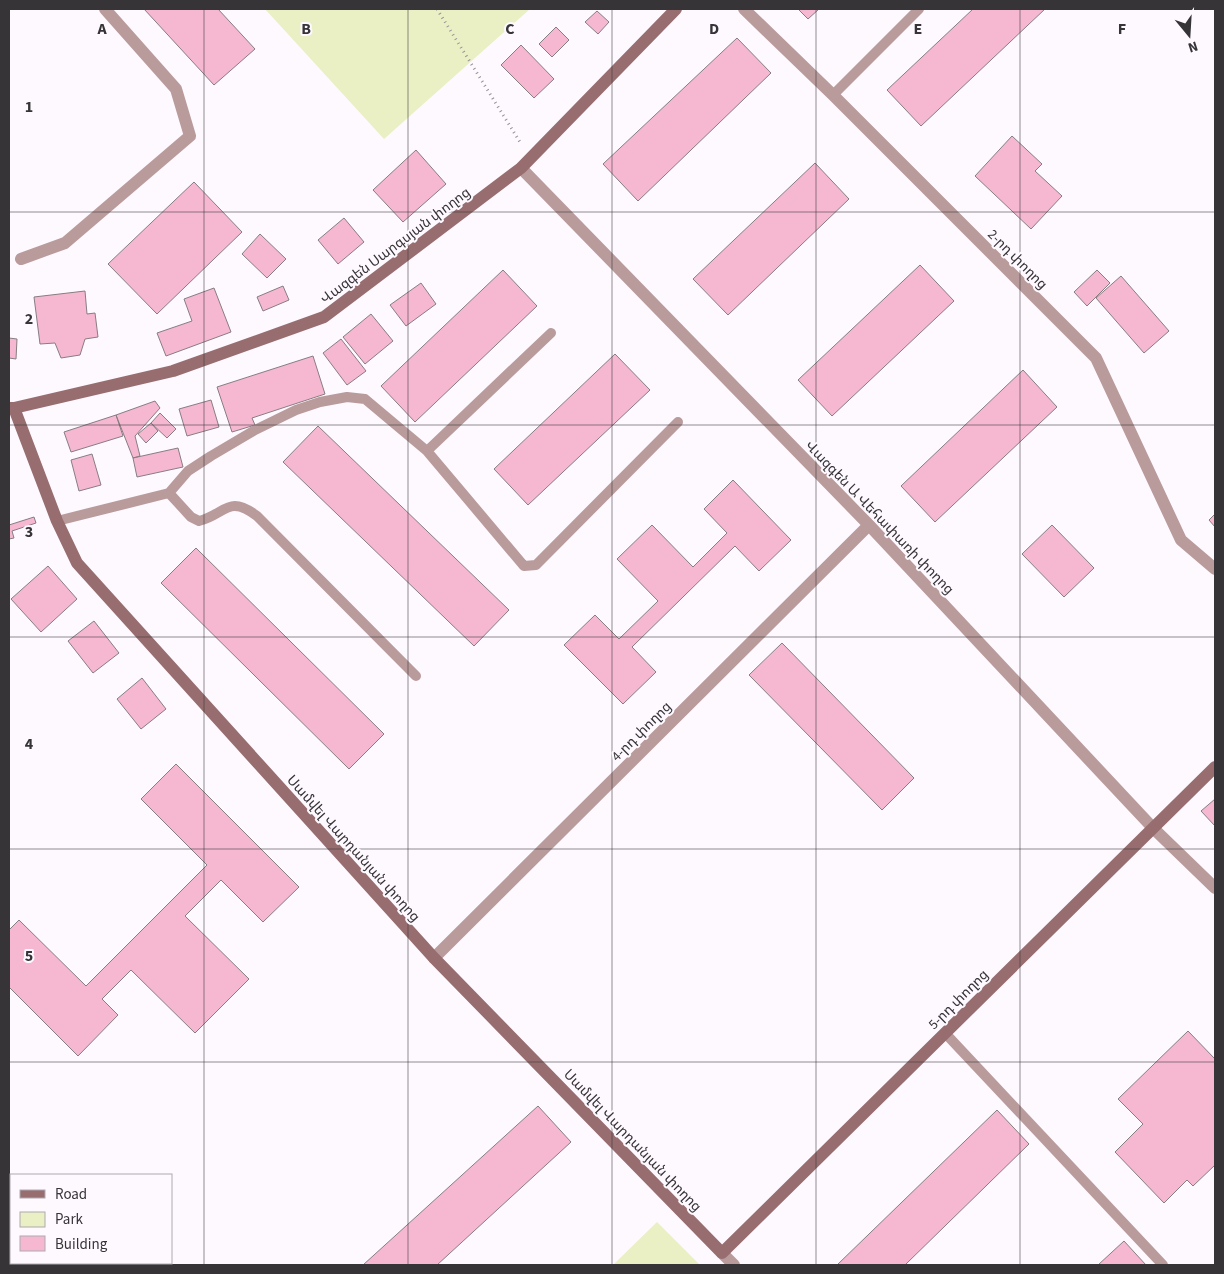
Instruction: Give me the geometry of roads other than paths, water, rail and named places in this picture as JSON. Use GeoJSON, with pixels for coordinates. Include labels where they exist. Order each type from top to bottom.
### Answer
{"type":"FeatureCollection","features":[{"type":"Feature","properties":{"kind":"street"},"geometry":{"type":"LineString","coordinates":[[21,259],[65,243],[190,136],[176,89],[105,9]]}},
{"type":"Feature","properties":{"kind":"street","name":"Վազգեն Սարգսյան փողոց"},"geometry":{"type":"LineString","coordinates":[[11,408],[173,371],[324,318],[521,168],[676,9]]}},
{"type":"Feature","properties":{"kind":"street","name":"2-րդ փողոց"},"geometry":{"type":"LineString","coordinates":[[744,9],[833,95],[1096,358],[1181,540],[1215,569]]}},
{"type":"Feature","properties":{"kind":"street","name":"Վազգեն Ա Վեհափառի փողոց"},"geometry":{"type":"LineString","coordinates":[[521,168],[868,525],[1153,828],[1215,888]]}},
{"type":"Feature","properties":{"kind":"street","name":"Սամվել Վարդանյան փողոց"},"geometry":{"type":"LineString","coordinates":[[11,408],[57,521],[77,563],[434,958],[734,1265]]}},
{"type":"Feature","properties":{"kind":"street","name":"4-րդ փողոց"},"geometry":{"type":"LineString","coordinates":[[434,958],[868,525]]}},
{"type":"Feature","properties":{"kind":"street","name":"5-րդ փողոց"},"geometry":{"type":"LineString","coordinates":[[722,1252],[1215,768]]}},
{"type":"Feature","properties":{"kind":"lane"},"geometry":{"type":"LineString","coordinates":[[833,95],[919,9]]}},
{"type":"Feature","properties":{"kind":"lane"},"geometry":{"type":"LineString","coordinates":[[427,451],[551,333]]}},
{"type":"Feature","properties":{"kind":"lane"},"geometry":{"type":"LineString","coordinates":[[57,521],[169,493],[188,471],[256,430],[296,410],[320,402],[347,397],[365,399],[427,451],[524,566],[536,564],[548,554],[678,422]]}},
{"type":"Feature","properties":{"kind":"lane"},"geometry":{"type":"LineString","coordinates":[[169,493],[192,517],[199,521],[207,519],[228,507],[238,505],[246,508],[264,523],[416,676]]}},
{"type":"Feature","properties":{"kind":"lane"},"geometry":{"type":"LineString","coordinates":[[945,1033],[1163,1265]]}}]}
